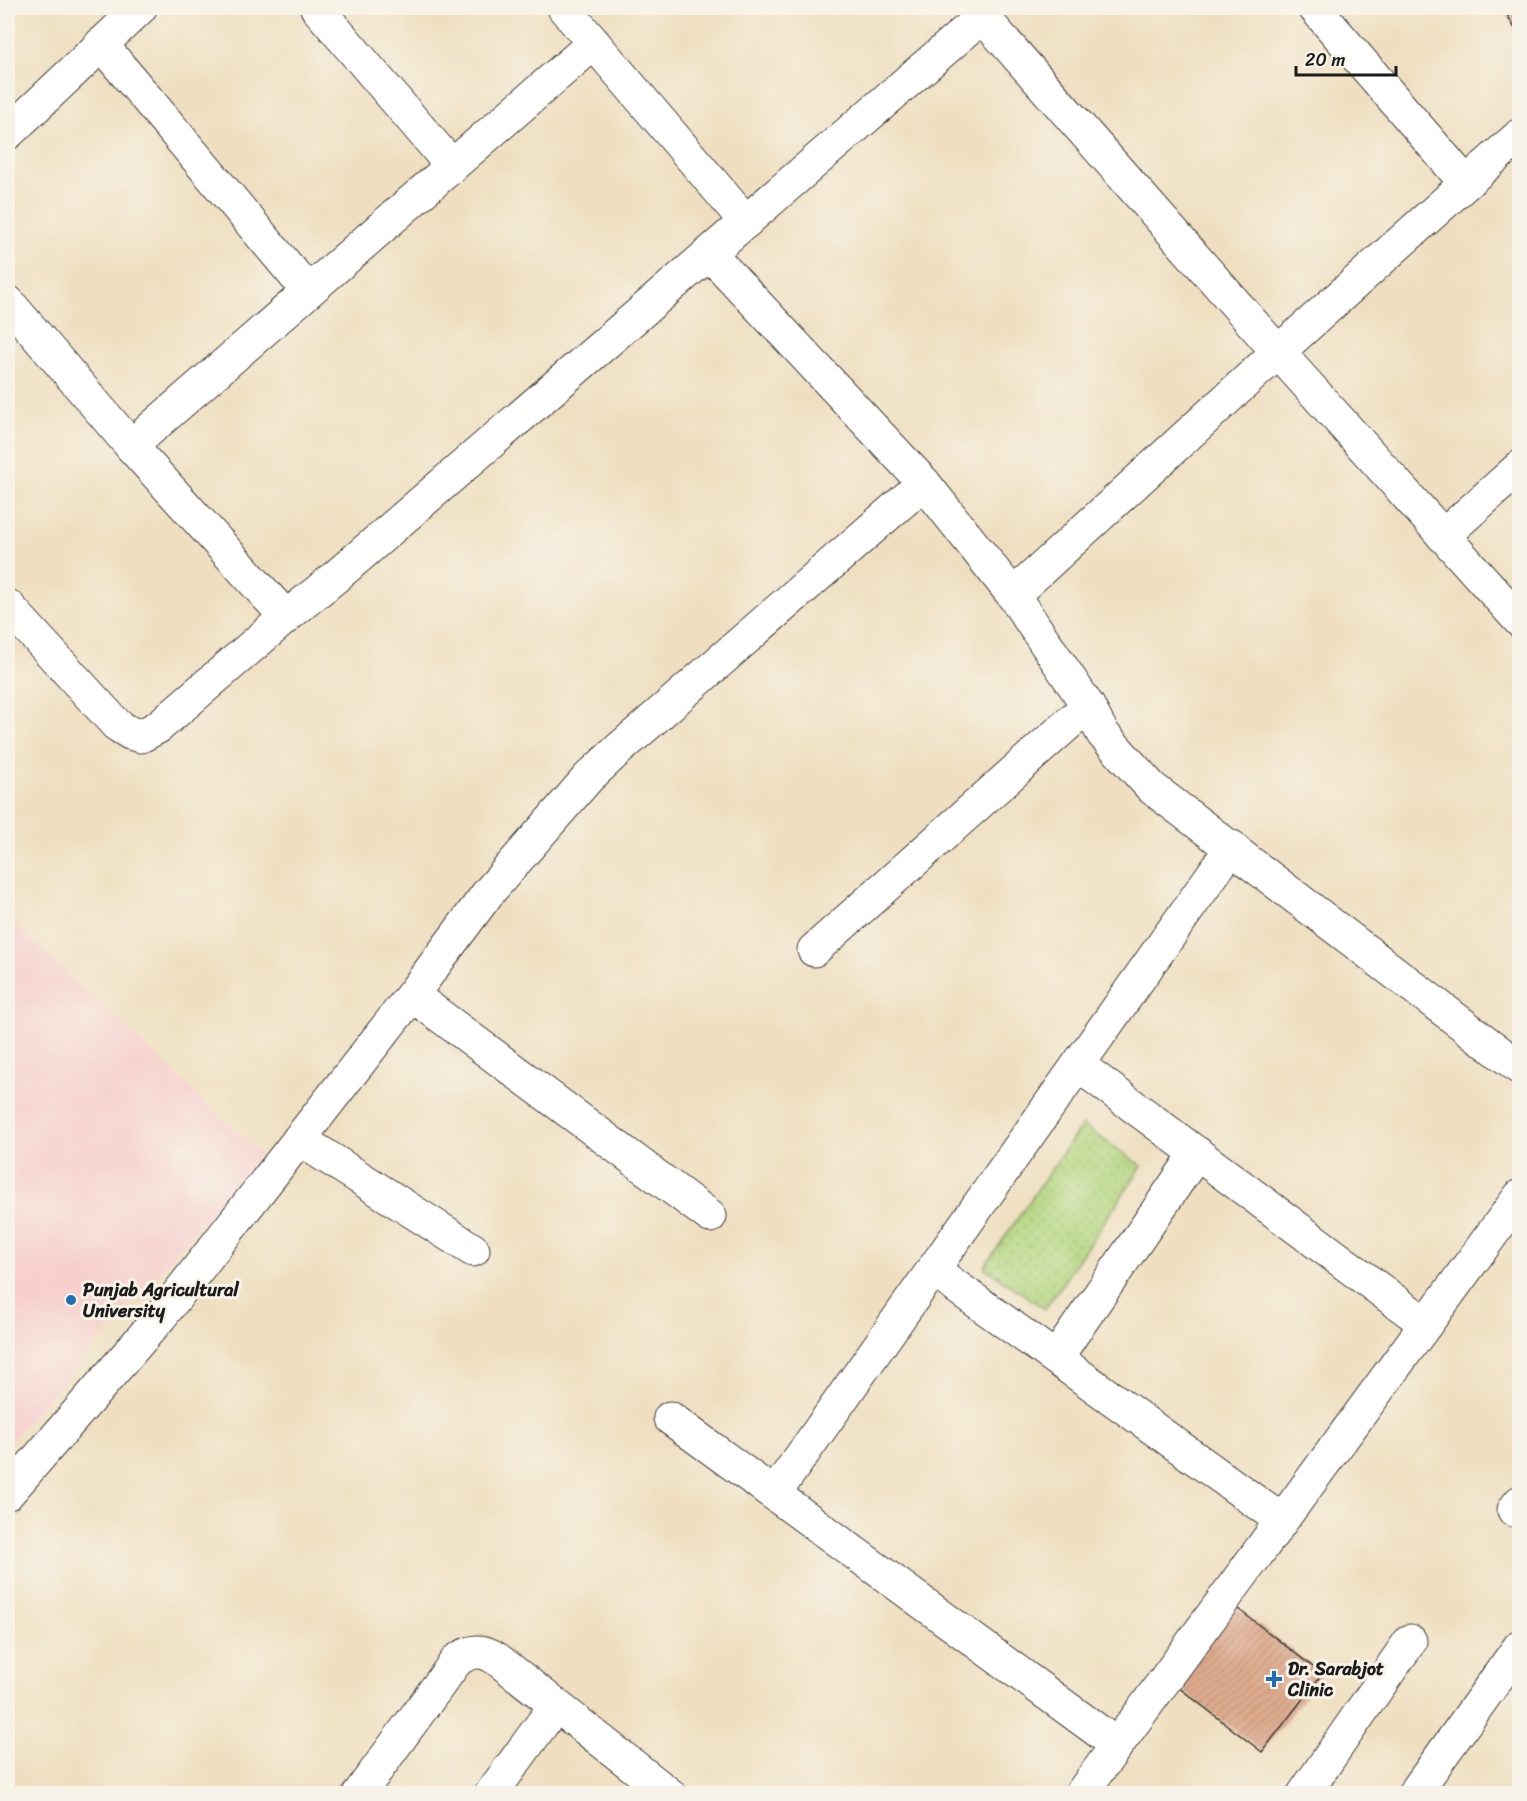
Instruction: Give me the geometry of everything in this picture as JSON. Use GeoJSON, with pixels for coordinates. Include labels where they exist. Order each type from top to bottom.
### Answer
{"type":"FeatureCollection","features":[{"type":"Feature","properties":{"kind":"street"},"geometry":{"type":"LineString","coordinates":[[8,133],[140,8]]}},
{"type":"Feature","properties":{"kind":"street"},"geometry":{"type":"LineString","coordinates":[[317,8],[452,166]]}},
{"type":"Feature","properties":{"kind":"street"},"geometry":{"type":"LineString","coordinates":[[564,8],[746,222]]}},
{"type":"Feature","properties":{"kind":"street"},"geometry":{"type":"LineString","coordinates":[[1316,8],[1465,182]]}},
{"type":"Feature","properties":{"kind":"street"},"geometry":{"type":"LineString","coordinates":[[8,606],[117,725],[130,733],[141,736],[158,727],[710,254],[979,12],[1520,621]]}},
{"type":"Feature","properties":{"kind":"street"},"geometry":{"type":"LineString","coordinates":[[131,446],[594,43]]}},
{"type":"Feature","properties":{"kind":"street"},"geometry":{"type":"LineString","coordinates":[[101,45],[308,291]]}},
{"type":"Feature","properties":{"kind":"street"},"geometry":{"type":"LineString","coordinates":[[1013,596],[1278,351],[1520,135]]}},
{"type":"Feature","properties":{"kind":"street"},"geometry":{"type":"LineString","coordinates":[[710,254],[924,483],[1013,596],[1088,706],[1103,734],[1152,788],[1520,1068]]}},
{"type":"Feature","properties":{"kind":"street"},"geometry":{"type":"LineString","coordinates":[[8,302],[131,446],[286,617]]}},
{"type":"Feature","properties":{"kind":"street"},"geometry":{"type":"LineString","coordinates":[[1443,536],[1520,467]]}},
{"type":"Feature","properties":{"kind":"street"},"geometry":{"type":"LineString","coordinates":[[8,1493],[161,1316],[412,995],[488,893],[588,778],[924,483]]}},
{"type":"Feature","properties":{"kind":"street"},"geometry":{"type":"LineString","coordinates":[[814,950],[1088,706]]}},
{"type":"Feature","properties":{"kind":"street"},"geometry":{"type":"LineString","coordinates":[[775,1493],[1232,847]]}},
{"type":"Feature","properties":{"kind":"street"},"geometry":{"type":"LineString","coordinates":[[412,995],[710,1216]]}},
{"type":"Feature","properties":{"kind":"street"},"geometry":{"type":"LineString","coordinates":[[1078,1065],[1425,1324]]}},
{"type":"Feature","properties":{"kind":"street"},"geometry":{"type":"LineString","coordinates":[[299,1139],[472,1250]]}},
{"type":"Feature","properties":{"kind":"street"},"geometry":{"type":"LineString","coordinates":[[1056,1358],[1197,1154]]}},
{"type":"Feature","properties":{"kind":"street"},"geometry":{"type":"LineString","coordinates":[[1081,1794],[1520,1196]]}},
{"type":"Feature","properties":{"kind":"street"},"geometry":{"type":"LineString","coordinates":[[933,1270],[1281,1520]]}},
{"type":"Feature","properties":{"kind":"street"},"geometry":{"type":"LineString","coordinates":[[670,1418],[1116,1744]]}},
{"type":"Feature","properties":{"kind":"street"},"geometry":{"type":"LineString","coordinates":[[1304,1794],[1410,1641]]}},
{"type":"Feature","properties":{"kind":"street"},"geometry":{"type":"LineString","coordinates":[[1414,1794],[1520,1646]]}},
{"type":"Feature","properties":{"kind":"street"},"geometry":{"type":"LineString","coordinates":[[359,1794],[457,1660],[477,1651],[487,1652],[669,1794]]}},
{"type":"Feature","properties":{"kind":"street"},"geometry":{"type":"LineString","coordinates":[[491,1794],[556,1705]]}},
{"type":"Feature","properties":{"kind":"shaded area","name":"Punjab Agricultural University"},"geometry":{"type":"Polygon","coordinates":[[[8,919],[261,1155],[8,1444],[8,919]]]}},
{"type":"Feature","properties":{"kind":"green space"},"geometry":{"type":"Polygon","coordinates":[[[1082,1125],[1142,1166],[1045,1309],[984,1267],[1082,1125]]]}},
{"type":"Feature","properties":{"kind":"building"},"geometry":{"type":"Polygon","coordinates":[[[1503,8],[1520,8],[1520,37],[1503,8]]]}},
{"type":"Feature","properties":{"kind":"building"},"geometry":{"type":"Polygon","coordinates":[[[1233,1605],[1322,1674],[1262,1752],[1173,1683],[1233,1605]]]}},
{"type":"Feature","properties":{"kind":"place","name":"Punjab Agricultural University"},"geometry":{"type":"Point","coordinates":[71,1300]}},
{"type":"Feature","properties":{"kind":"place","name":"Dr. Sarabjot Clinic"},"geometry":{"type":"Point","coordinates":[1274,1679]}}]}
